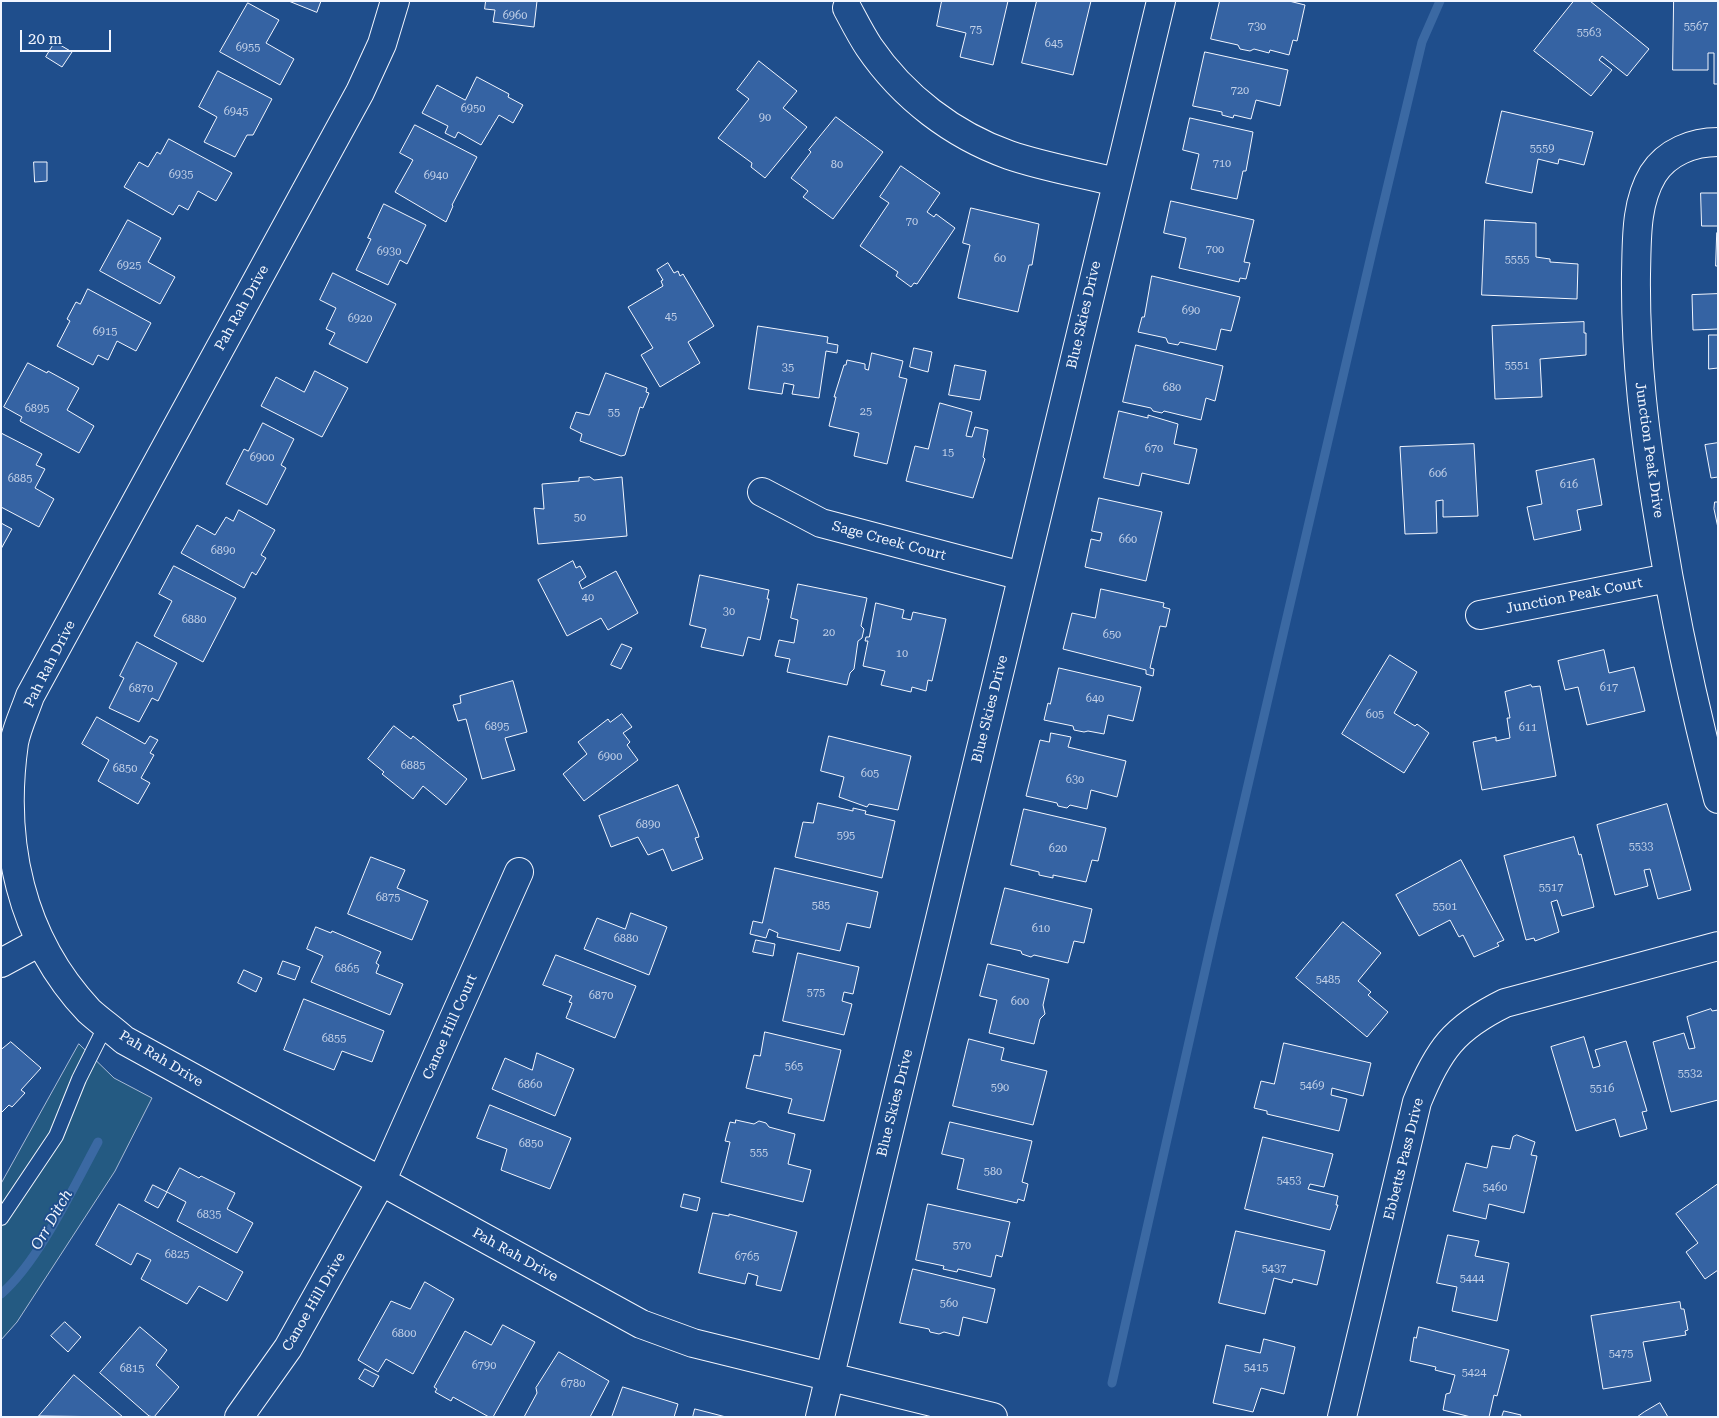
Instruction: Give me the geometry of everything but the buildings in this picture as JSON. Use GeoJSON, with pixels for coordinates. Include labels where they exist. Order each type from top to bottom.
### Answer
{"type":"FeatureCollection","features":[{"type":"Feature","properties":{"kind":"street","name":"Pah Rah Drive"},"geometry":{"type":"LineString","coordinates":[[395,1],[382,44],[360,92],[30,696],[14,741],[6,788],[6,836],[15,883],[29,923],[38,942],[60,977],[90,1012],[124,1040],[642,1324],[693,1343],[993,1417]]}},
{"type":"Feature","properties":{"kind":"street","name":"Blue Skies Drive"},"geometry":{"type":"LineString","coordinates":[[820,1417],[1160,1]]}},
{"type":"Feature","properties":{"kind":"street"},"geometry":{"type":"LineString","coordinates":[[847,8],[869,47],[895,80],[928,111],[965,135],[1010,155],[1116,182]]}},
{"type":"Feature","properties":{"kind":"street","name":"Junction Peak Drive"},"geometry":{"type":"LineString","coordinates":[[1718,142],[1686,147],[1668,157],[1653,174],[1644,196],[1637,224],[1635,329],[1643,423],[1668,578],[1697,721],[1718,799]]}},
{"type":"Feature","properties":{"kind":"street","name":"Sage Creek Court"},"geometry":{"type":"LineString","coordinates":[[762,492],[821,523],[1022,576]]}},
{"type":"Feature","properties":{"kind":"street","name":"Junction Peak Court"},"geometry":{"type":"LineString","coordinates":[[1480,616],[1668,578]]}},
{"type":"Feature","properties":{"kind":"street","name":"Canoe Hill Court"},"geometry":{"type":"LineString","coordinates":[[381,1182],[519,872]]}},
{"type":"Feature","properties":{"kind":"street"},"geometry":{"type":"LineString","coordinates":[[1,963],[38,942]]}},
{"type":"Feature","properties":{"kind":"street","name":"Ebbetts Pass Drive"},"geometry":{"type":"LineString","coordinates":[[1342,1417],[1417,1102],[1431,1068],[1451,1040],[1477,1017],[1505,1003],[1718,946]]}},
{"type":"Feature","properties":{"kind":"street","name":"Canoe Hill Drive"},"geometry":{"type":"LineString","coordinates":[[239,1417],[288,1348],[381,1182]]}},
{"type":"Feature","properties":{"kind":"lane"},"geometry":{"type":"LineString","coordinates":[[1,1218],[56,1136],[79,1079],[106,1025]]}},
{"type":"Feature","properties":{"kind":"shaded area"},"geometry":{"type":"Polygon","coordinates":[[[79,1044],[114,1078],[152,1098],[115,1171],[17,1322],[1,1340],[1,1184],[79,1044]]]}},
{"type":"Feature","properties":{"kind":"waterway"},"geometry":{"type":"LineString","coordinates":[[1112,1383],[1214,931],[1374,243],[1422,42],[1440,1]]}},
{"type":"Feature","properties":{"kind":"waterway","name":"Orr Ditch"},"geometry":{"type":"LineString","coordinates":[[1,1294],[29,1263],[42,1244],[98,1142]]}}]}
